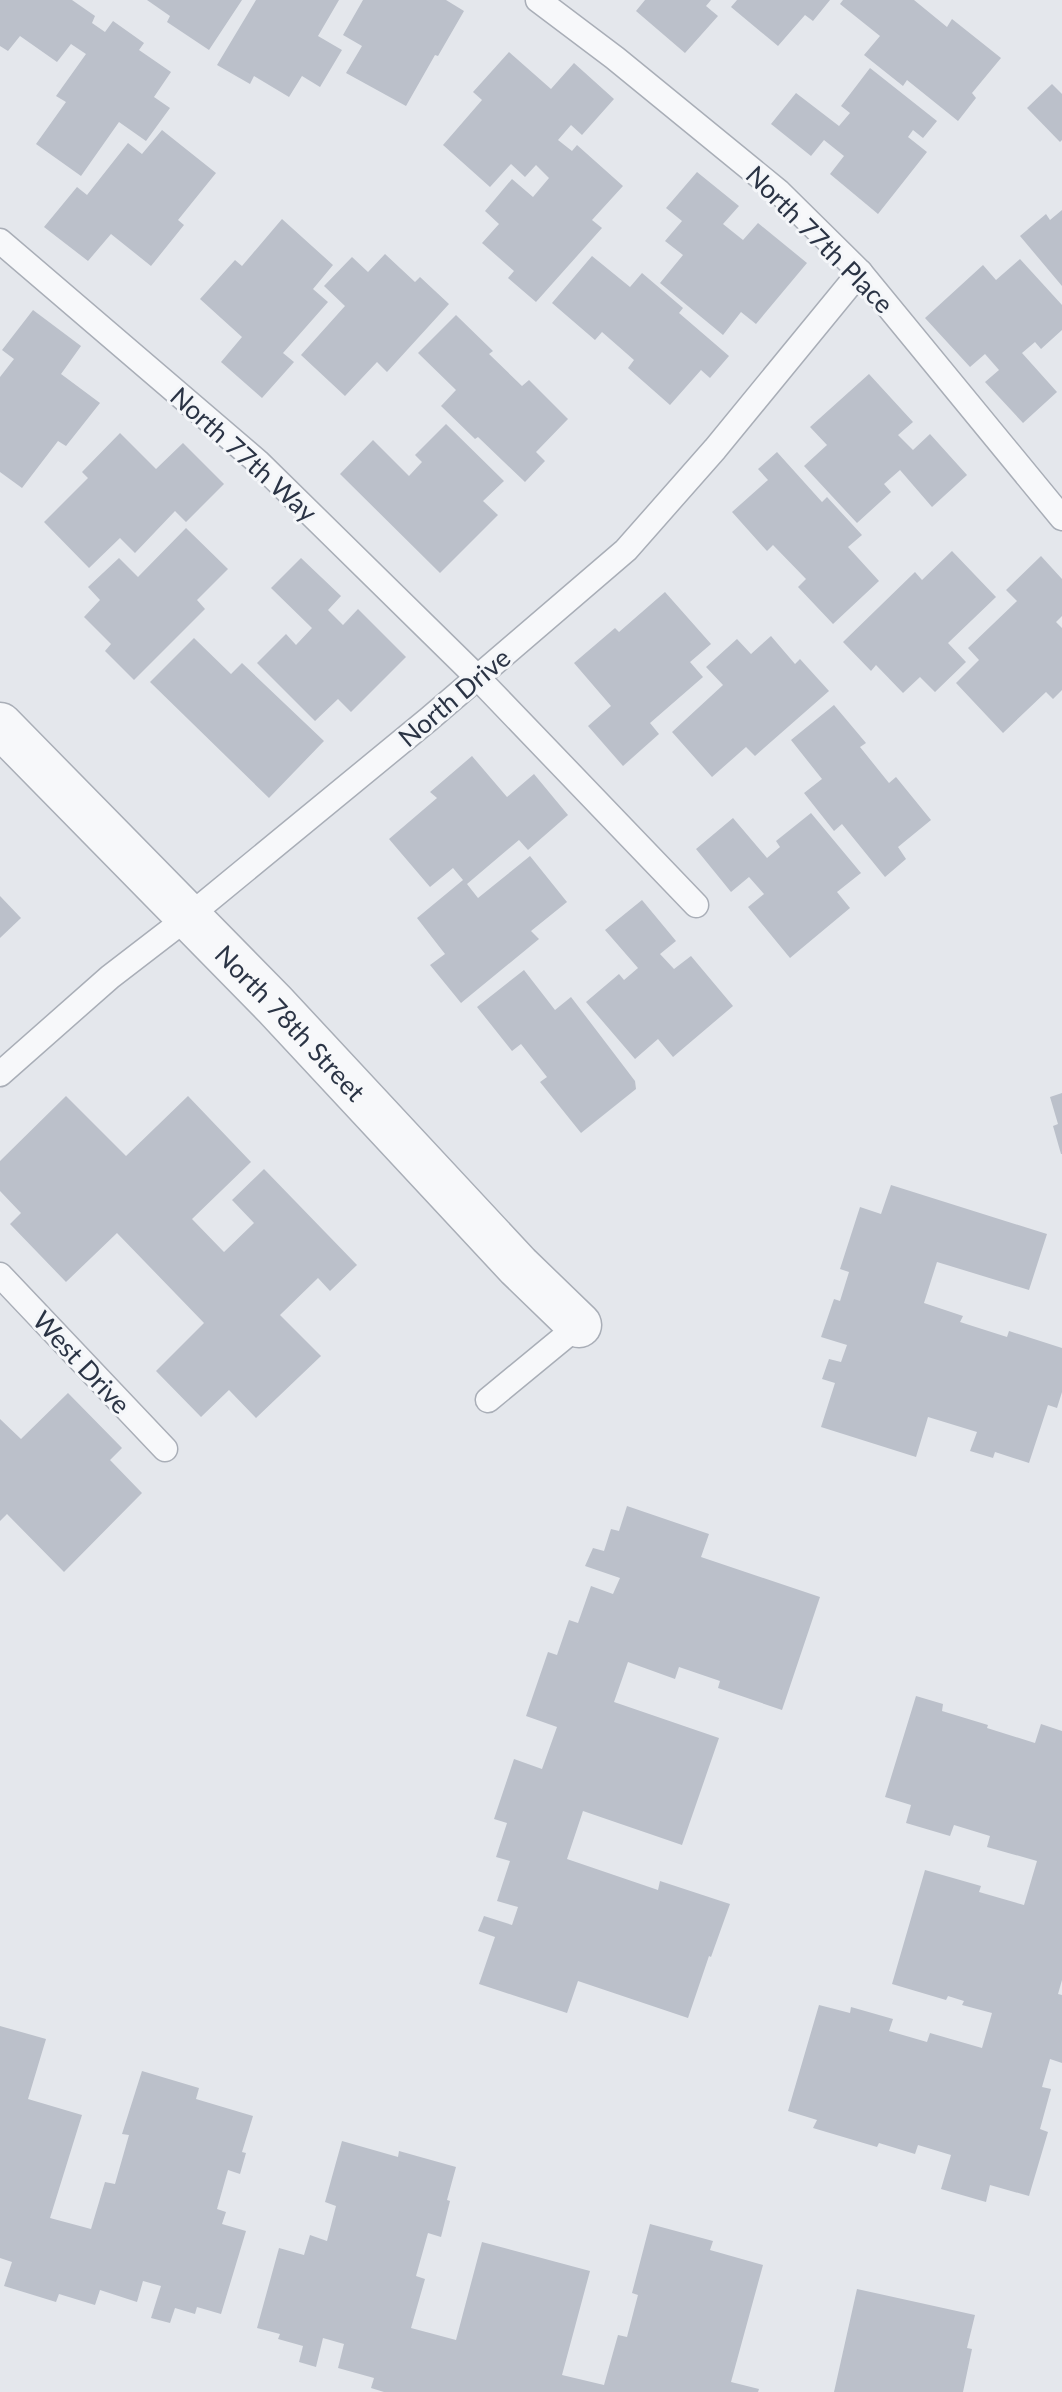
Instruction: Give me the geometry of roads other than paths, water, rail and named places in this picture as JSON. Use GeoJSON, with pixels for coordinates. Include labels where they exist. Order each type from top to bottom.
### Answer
{"type":"FeatureCollection","features":[{"type":"Feature","properties":{"kind":"street","name":"North 78th Street"},"geometry":{"type":"LineString","coordinates":[[0,725],[275,1005],[518,1266],[579,1325]]}},
{"type":"Feature","properties":{"kind":"lane","name":"North 77th Place"},"geometry":{"type":"LineString","coordinates":[[538,0],[615,58],[779,192],[860,272],[1062,518]]}},
{"type":"Feature","properties":{"kind":"lane","name":"North 77th Way"},"geometry":{"type":"LineString","coordinates":[[0,241],[258,462],[478,678],[696,905]]}},
{"type":"Feature","properties":{"kind":"lane","name":"North Drive"},"geometry":{"type":"LineString","coordinates":[[0,1074],[110,977],[188,917],[478,678],[626,550],[715,449],[860,272]]}},
{"type":"Feature","properties":{"kind":"lane","name":"West Drive"},"geometry":{"type":"LineString","coordinates":[[0,1275],[165,1449]]}},
{"type":"Feature","properties":{"kind":"lane"},"geometry":{"type":"LineString","coordinates":[[488,1400],[579,1325]]}}]}
